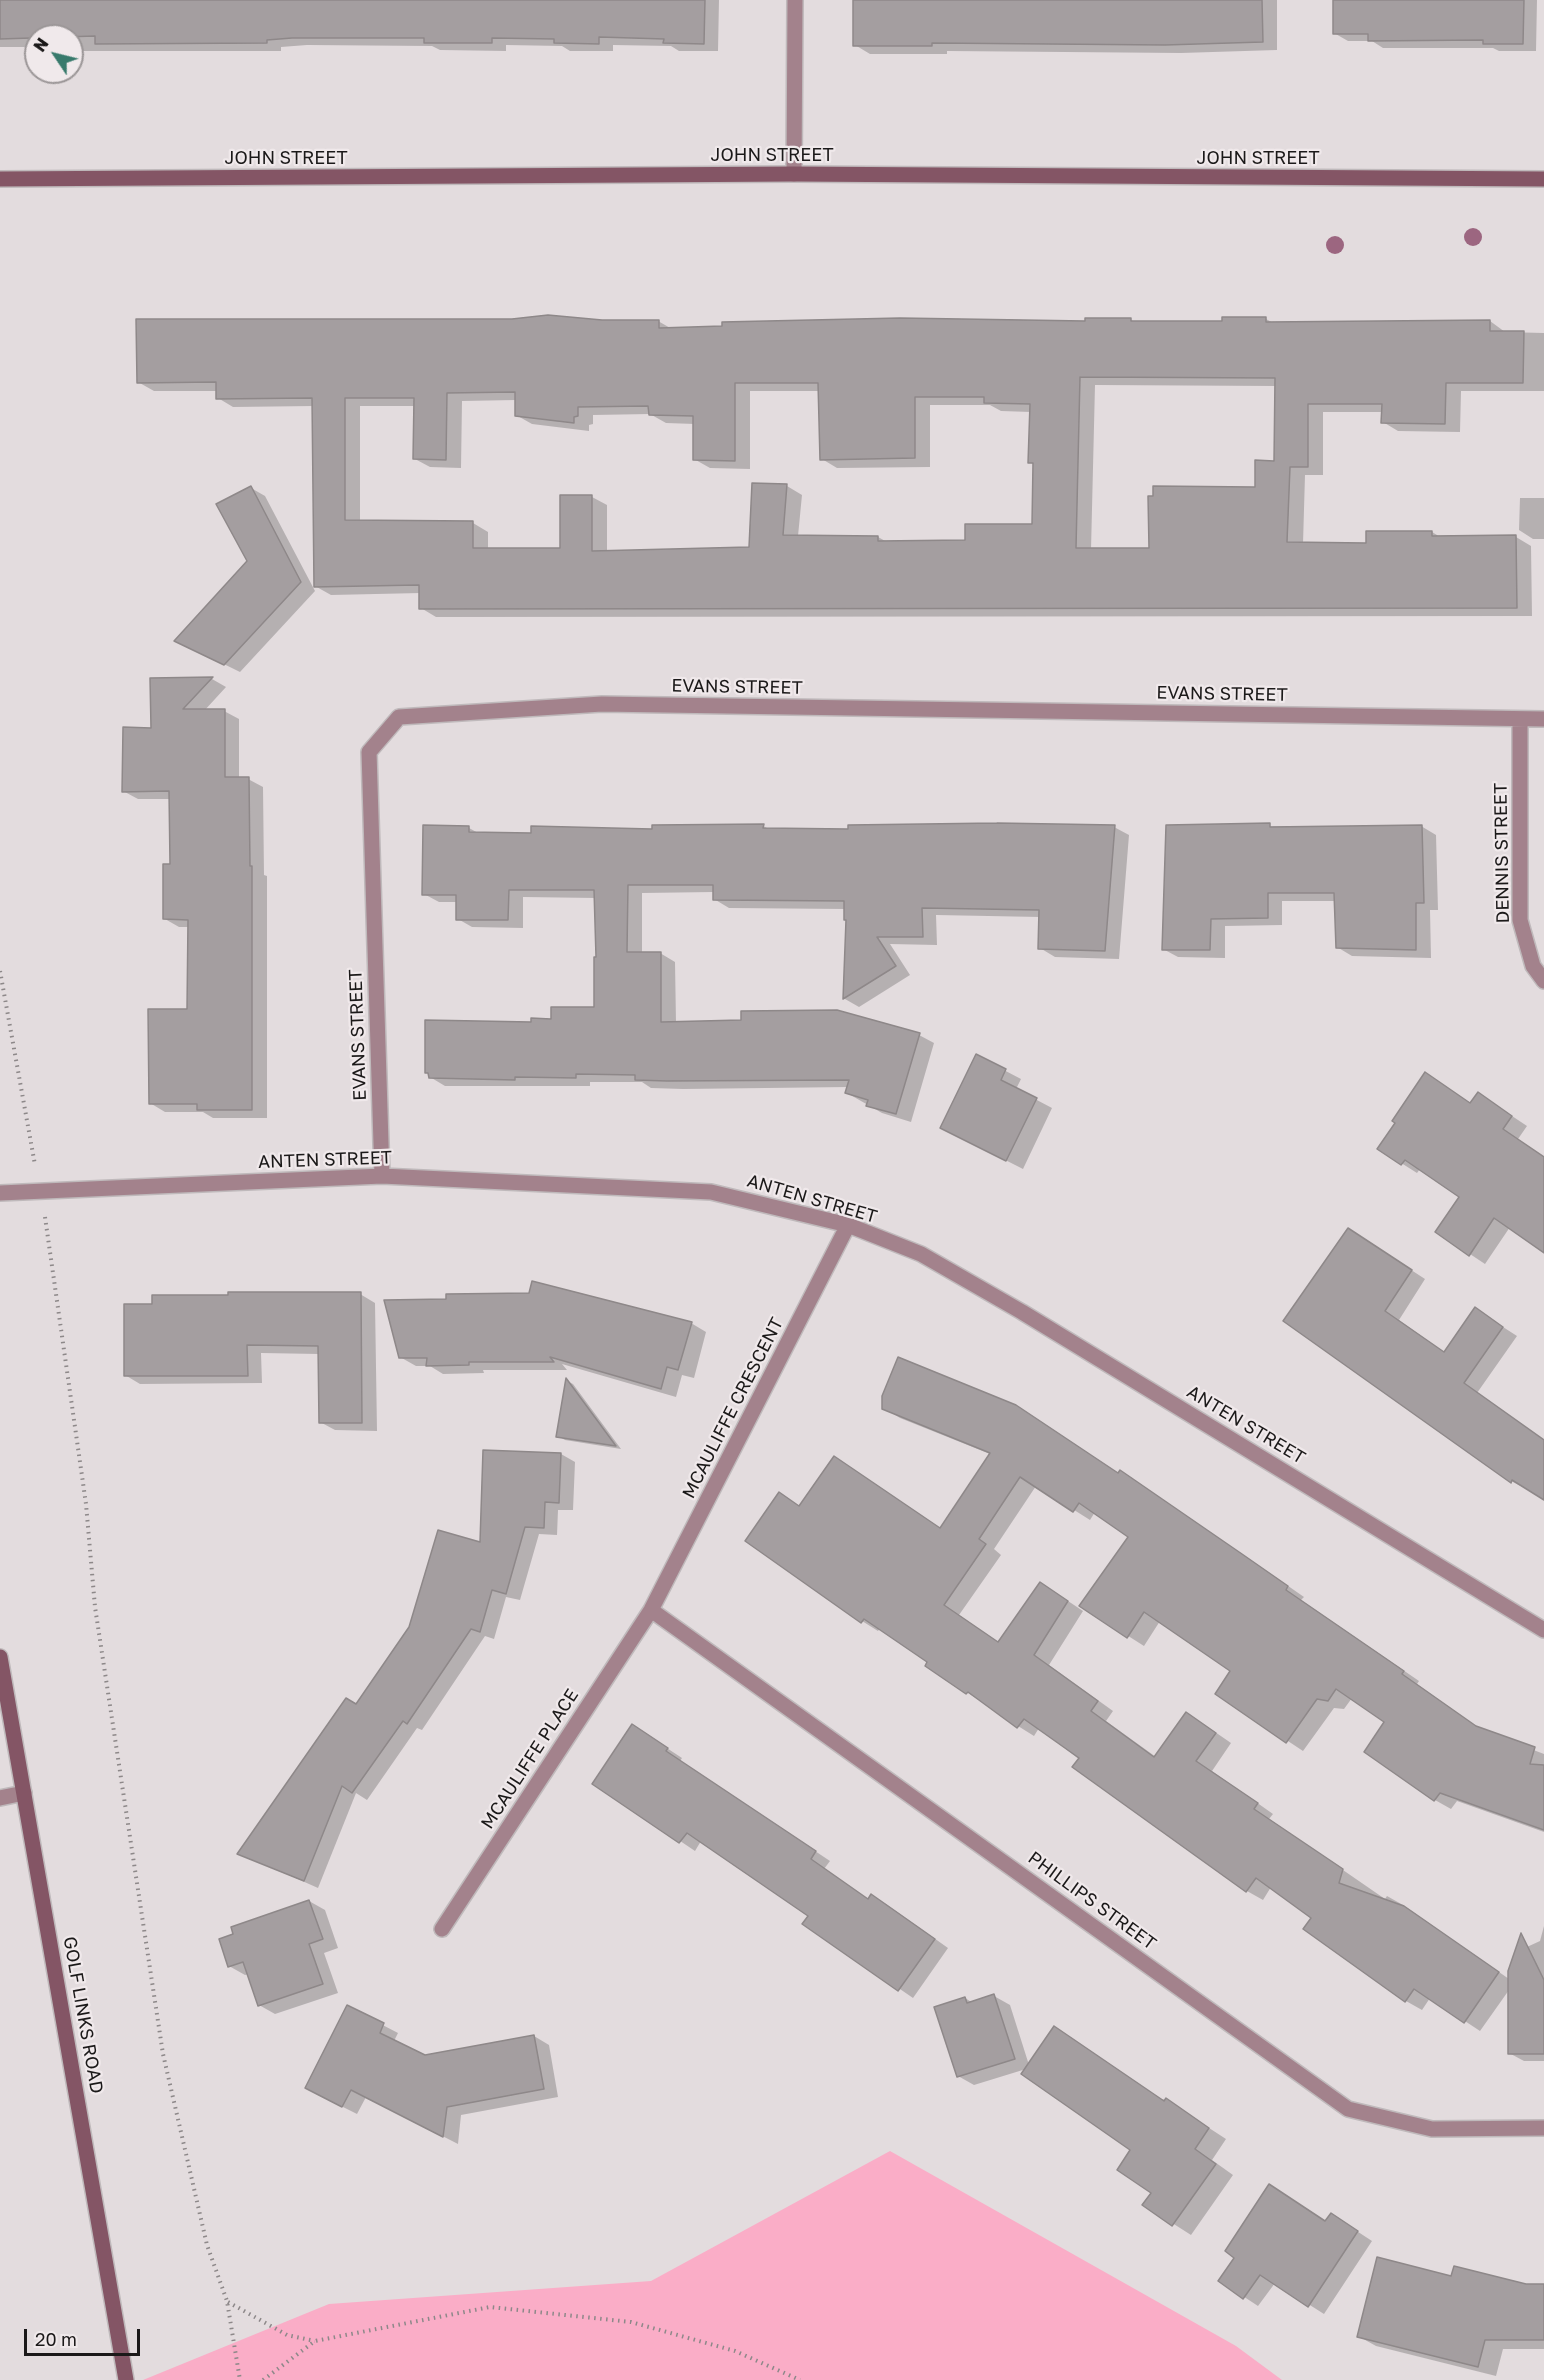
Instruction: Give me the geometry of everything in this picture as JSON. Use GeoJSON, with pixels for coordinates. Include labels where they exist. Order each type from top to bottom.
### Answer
{"type":"FeatureCollection","features":[{"type":"Feature","properties":{"kind":"main road","name":"JOHN STREET"},"geometry":{"type":"LineString","coordinates":[[0,179],[794,174],[1544,179]]}},
{"type":"Feature","properties":{"kind":"main road","name":"GOLF LINKS ROAD"},"geometry":{"type":"LineString","coordinates":[[0,1657],[126,2380]]}},
{"type":"Feature","properties":{"kind":"street"},"geometry":{"type":"LineString","coordinates":[[794,174],[795,0]]}},
{"type":"Feature","properties":{"kind":"street","name":"EVANS STREET"},"geometry":{"type":"LineString","coordinates":[[382,1176],[369,752],[399,717],[602,704],[1544,719]]}},
{"type":"Feature","properties":{"kind":"street","name":"DENNIS STREET"},"geometry":{"type":"LineString","coordinates":[[1520,719],[1520,920],[1533,966],[1544,981]]}},
{"type":"Feature","properties":{"kind":"street","name":"ANTEN STREET"},"geometry":{"type":"LineString","coordinates":[[0,1193],[382,1176],[711,1192],[848,1225],[921,1254],[1022,1311],[1544,1630]]}},
{"type":"Feature","properties":{"kind":"street","name":"MCAULIFFE CRESCENT"},"geometry":{"type":"LineString","coordinates":[[651,1610],[848,1225]]}},
{"type":"Feature","properties":{"kind":"street","name":"MCAULIFFE PLACE"},"geometry":{"type":"LineString","coordinates":[[442,1929],[651,1610]]}},
{"type":"Feature","properties":{"kind":"street","name":"PHILLIPS STREET"},"geometry":{"type":"LineString","coordinates":[[651,1610],[1348,2109],[1432,2129],[1544,2128]]}},
{"type":"Feature","properties":{"kind":"street"},"geometry":{"type":"LineString","coordinates":[[0,1798],[24,1793]]}},
{"type":"Feature","properties":{"kind":"path"},"geometry":{"type":"LineString","coordinates":[[0,971],[40,1191],[86,1504],[95,1607],[163,2054],[207,2245],[227,2301],[240,2380]]}},
{"type":"Feature","properties":{"kind":"path"},"geometry":{"type":"LineString","coordinates":[[227,2301],[287,2335],[315,2341],[490,2307],[631,2322],[735,2351],[800,2380]]}},
{"type":"Feature","properties":{"kind":"path"},"geometry":{"type":"LineString","coordinates":[[263,2380],[315,2341]]}},
{"type":"Feature","properties":{"kind":"shaded area"},"geometry":{"type":"Polygon","coordinates":[[[890,2151],[1236,2346],[1282,2380],[143,2380],[329,2304],[651,2281],[890,2151]]]}},
{"type":"Feature","properties":{"kind":"building"},"geometry":{"type":"Polygon","coordinates":[[[0,0],[705,0],[704,44],[663,43],[664,39],[599,37],[599,44],[554,43],[554,39],[492,38],[492,43],[424,43],[424,38],[292,38],[267,40],[267,43],[95,44],[95,36],[84,36],[84,24],[24,24],[24,38],[0,39],[0,0]]]}},
{"type":"Feature","properties":{"kind":"building"},"geometry":{"type":"Polygon","coordinates":[[[853,0],[1262,0],[1263,42],[1165,45],[932,43],[932,46],[853,46],[853,0]]]}},
{"type":"Feature","properties":{"kind":"building"},"geometry":{"type":"Polygon","coordinates":[[[1333,0],[1524,0],[1523,44],[1483,44],[1483,40],[1368,41],[1368,34],[1333,34],[1333,0]]]}},
{"type":"Feature","properties":{"kind":"building"},"geometry":{"type":"Polygon","coordinates":[[[548,315],[602,320],[659,320],[659,328],[722,326],[722,322],[900,318],[1085,321],[1085,318],[1131,318],[1131,321],[1222,321],[1222,317],[1266,317],[1266,322],[1490,320],[1490,331],[1524,331],[1523,383],[1446,383],[1445,424],[1381,423],[1382,404],[1308,404],[1308,467],[1290,467],[1287,542],[1366,543],[1366,531],[1432,531],[1432,536],[1516,535],[1517,608],[419,609],[419,585],[314,587],[312,398],[216,399],[216,382],[137,383],[136,319],[512,319],[548,315]],[[1080,377],[1076,548],[1149,548],[1148,496],[1153,496],[1153,486],[1255,487],[1255,460],[1274,461],[1275,378],[1080,377]],[[735,383],[735,461],[693,460],[693,416],[649,415],[648,406],[578,407],[578,416],[574,417],[574,423],[515,416],[515,392],[447,393],[446,460],[413,459],[414,398],[345,398],[345,520],[473,521],[473,548],[560,548],[560,495],[592,495],[592,551],[749,547],[752,483],[787,484],[783,535],[878,536],[878,541],[965,540],[965,524],[1032,524],[1033,463],[1028,463],[1030,404],[984,403],[984,397],[915,397],[915,458],[820,460],[818,383],[735,383]]]}},
{"type":"Feature","properties":{"kind":"building"},"geometry":{"type":"Polygon","coordinates":[[[251,486],[301,582],[224,665],[174,641],[247,561],[216,504],[251,486]]]}},
{"type":"Feature","properties":{"kind":"building"},"geometry":{"type":"Polygon","coordinates":[[[213,677],[183,709],[225,709],[225,777],[249,777],[250,866],[252,866],[252,1110],[197,1110],[197,1104],[149,1104],[148,1009],[187,1009],[188,920],[163,919],[163,864],[170,864],[169,791],[122,792],[123,727],[151,728],[150,678],[213,677]]]}},
{"type":"Feature","properties":{"kind":"building"},"geometry":{"type":"Polygon","coordinates":[[[997,823],[1115,825],[1105,951],[1038,949],[1039,910],[922,908],[923,937],[877,937],[896,966],[843,999],[846,920],[844,920],[844,901],[713,900],[713,885],[628,885],[627,952],[661,952],[661,1022],[741,1020],[741,1011],[837,1010],[920,1033],[896,1114],[866,1106],[868,1100],[845,1093],[849,1080],[667,1081],[635,1080],[635,1075],[576,1074],[576,1078],[515,1077],[515,1080],[429,1078],[428,1073],[425,1073],[425,1020],[531,1022],[531,1018],[551,1019],[551,1007],[594,1007],[594,957],[596,957],[594,890],[509,890],[508,920],[456,920],[456,895],[422,895],[423,825],[469,826],[469,832],[531,833],[531,826],[652,829],[652,825],[764,824],[763,828],[848,829],[848,825],[997,823]]]}},
{"type":"Feature","properties":{"kind":"building"},"geometry":{"type":"Polygon","coordinates":[[[1270,823],[1270,827],[1422,825],[1424,903],[1416,903],[1416,950],[1336,948],[1334,893],[1268,893],[1268,918],[1211,919],[1210,950],[1162,950],[1166,825],[1270,823]]]}},
{"type":"Feature","properties":{"kind":"building"},"geometry":{"type":"Polygon","coordinates":[[[976,1054],[1006,1069],[1001,1080],[1037,1098],[1006,1161],[940,1128],[976,1054]]]}},
{"type":"Feature","properties":{"kind":"building"},"geometry":{"type":"Polygon","coordinates":[[[1425,1072],[1470,1103],[1478,1092],[1512,1116],[1503,1129],[1544,1157],[1544,1253],[1494,1218],[1469,1256],[1435,1232],[1459,1197],[1405,1160],[1401,1165],[1377,1149],[1395,1123],[1392,1121],[1425,1072]]]}},
{"type":"Feature","properties":{"kind":"building"},"geometry":{"type":"Polygon","coordinates":[[[1348,1228],[1412,1270],[1385,1311],[1444,1352],[1475,1307],[1503,1327],[1464,1383],[1544,1440],[1544,1500],[1512,1480],[1511,1483],[1283,1321],[1348,1228]]]}},
{"type":"Feature","properties":{"kind":"building"},"geometry":{"type":"Polygon","coordinates":[[[532,1281],[692,1322],[678,1370],[667,1367],[661,1389],[550,1357],[554,1362],[469,1362],[469,1365],[426,1366],[427,1358],[399,1358],[384,1300],[446,1299],[446,1294],[529,1293],[532,1281]]]}},
{"type":"Feature","properties":{"kind":"building"},"geometry":{"type":"Polygon","coordinates":[[[228,1292],[361,1292],[362,1423],[319,1423],[318,1346],[247,1345],[248,1376],[124,1376],[124,1304],[152,1304],[152,1295],[228,1295],[228,1292]]]}},
{"type":"Feature","properties":{"kind":"building"},"geometry":{"type":"Polygon","coordinates":[[[898,1357],[1016,1405],[1118,1473],[1120,1470],[1288,1586],[1286,1590],[1404,1671],[1402,1674],[1476,1726],[1535,1747],[1530,1764],[1544,1765],[1544,1830],[1440,1793],[1434,1801],[1364,1752],[1384,1722],[1336,1689],[1328,1701],[1317,1699],[1286,1743],[1215,1694],[1230,1671],[1144,1612],[1127,1638],[1079,1606],[1128,1537],[1079,1503],[1073,1512],[1020,1477],[979,1539],[986,1544],[944,1605],[998,1642],[1040,1582],[1068,1601],[1034,1655],[1098,1701],[1091,1711],[1154,1757],[1186,1712],[1216,1733],[1196,1761],[1258,1803],[1254,1809],[1343,1869],[1339,1883],[1404,1906],[1499,1972],[1464,2023],[1414,1989],[1405,2002],[1303,1929],[1311,1918],[1256,1878],[1246,1892],[1072,1767],[1079,1758],[1024,1719],[1017,1728],[968,1692],[966,1694],[925,1666],[927,1662],[864,1619],[861,1623],[745,1541],[779,1492],[799,1506],[834,1456],[940,1528],[990,1453],[882,1409],[882,1396],[898,1357]]]}},
{"type":"Feature","properties":{"kind":"building"},"geometry":{"type":"Polygon","coordinates":[[[566,1378],[616,1446],[556,1437],[566,1378]]]}},
{"type":"Feature","properties":{"kind":"building"},"geometry":{"type":"Polygon","coordinates":[[[483,1450],[561,1453],[559,1503],[545,1502],[544,1528],[525,1527],[506,1594],[492,1590],[480,1632],[471,1629],[407,1724],[403,1721],[352,1793],[342,1786],[304,1881],[237,1854],[346,1698],[356,1704],[409,1627],[438,1530],[480,1542],[483,1450]]]}},
{"type":"Feature","properties":{"kind":"building"},"geometry":{"type":"Polygon","coordinates":[[[632,1724],[668,1748],[666,1751],[816,1851],[811,1859],[868,1899],[871,1894],[935,1939],[898,1991],[802,1924],[808,1916],[687,1833],[679,1843],[592,1784],[632,1724]]]}},
{"type":"Feature","properties":{"kind":"building"},"geometry":{"type":"Polygon","coordinates":[[[309,1900],[323,1939],[309,1944],[323,1984],[258,2006],[243,1962],[228,1967],[219,1939],[233,1934],[231,1927],[309,1900]]]}},
{"type":"Feature","properties":{"kind":"building"},"geometry":{"type":"Polygon","coordinates":[[[1521,1933],[1544,1980],[1544,2054],[1508,2054],[1508,1971],[1521,1933]]]}},
{"type":"Feature","properties":{"kind":"building"},"geometry":{"type":"Polygon","coordinates":[[[994,1994],[1015,2059],[957,2077],[934,2007],[965,1997],[967,2003],[994,1994]]]}},
{"type":"Feature","properties":{"kind":"building"},"geometry":{"type":"Polygon","coordinates":[[[347,2005],[384,2023],[380,2033],[425,2055],[534,2035],[544,2089],[447,2107],[443,2137],[351,2090],[342,2107],[305,2088],[347,2005]]]}},
{"type":"Feature","properties":{"kind":"building"},"geometry":{"type":"Polygon","coordinates":[[[1054,2026],[1164,2101],[1166,2098],[1209,2128],[1195,2149],[1216,2164],[1172,2226],[1142,2205],[1151,2193],[1117,2170],[1130,2150],[1021,2074],[1054,2026]]]}},
{"type":"Feature","properties":{"kind":"building"},"geometry":{"type":"Polygon","coordinates":[[[1269,2184],[1325,2221],[1331,2213],[1358,2231],[1308,2307],[1260,2275],[1243,2299],[1218,2281],[1234,2258],[1225,2251],[1269,2184]]]}},
{"type":"Feature","properties":{"kind":"building"},"geometry":{"type":"Polygon","coordinates":[[[1377,2257],[1451,2276],[1454,2266],[1526,2284],[1544,2284],[1544,2340],[1485,2340],[1478,2367],[1357,2337],[1377,2257]]]}}]}
